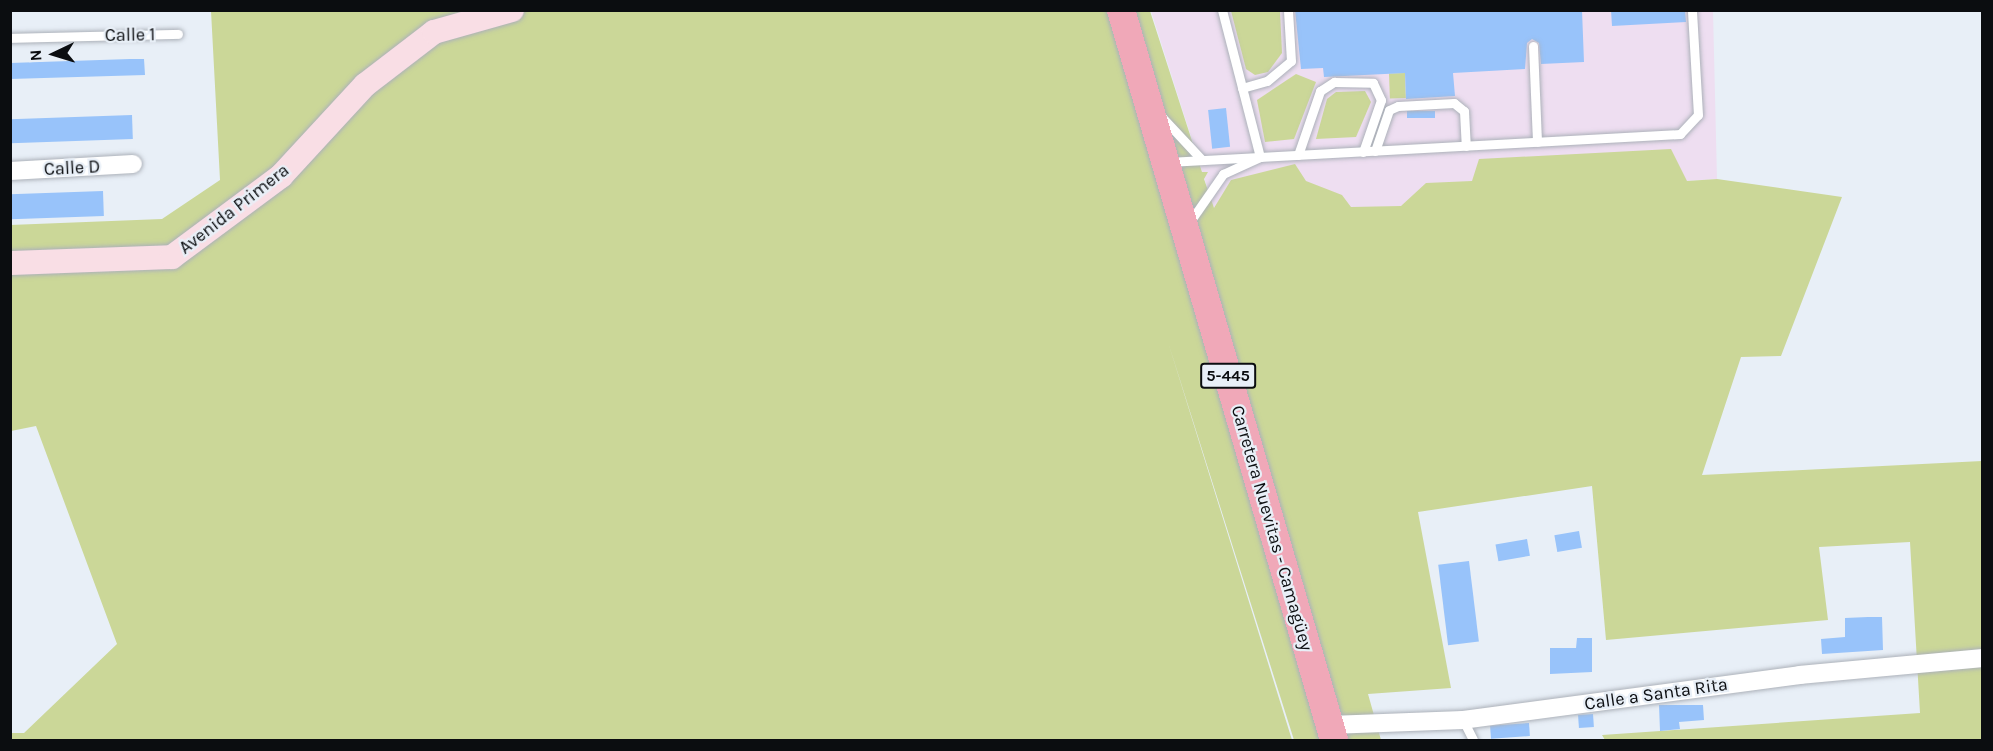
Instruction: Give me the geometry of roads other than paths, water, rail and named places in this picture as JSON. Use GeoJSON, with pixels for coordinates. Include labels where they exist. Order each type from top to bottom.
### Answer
{"type":"FeatureCollection","features":[{"type":"Feature","properties":{"kind":"highway","name":"Carretera Nuevitas - Camagüey"},"geometry":{"type":"LineString","coordinates":[[1121,10],[1332,733]]}},
{"type":"Feature","properties":{"kind":"main road","name":"Avenida Primera"},"geometry":{"type":"LineString","coordinates":[[10,263],[172,257],[281,176],[365,85],[434,32],[512,10]]}},
{"type":"Feature","properties":{"kind":"street","name":"Calle D"},"geometry":{"type":"LineString","coordinates":[[10,171],[133,164]]}},
{"type":"Feature","properties":{"kind":"street","name":"Calle a Santa Rita"},"geometry":{"type":"LineString","coordinates":[[1332,733],[1463,720],[1800,675],[1983,658]]}},
{"type":"Feature","properties":{"kind":"lane","name":"Carretera Nuevitas - Camagüey"},"geometry":{"type":"LineString","coordinates":[[1108,10],[1181,250],[1200,282]]}},
{"type":"Feature","properties":{"kind":"lane"},"geometry":{"type":"LineString","coordinates":[[1133,10],[1167,122]]}},
{"type":"Feature","properties":{"kind":"lane"},"geometry":{"type":"LineString","coordinates":[[1222,10],[1260,157]]}},
{"type":"Feature","properties":{"kind":"lane"},"geometry":{"type":"LineString","coordinates":[[1242,88],[1268,81],[1291,61],[1288,10]]}},
{"type":"Feature","properties":{"kind":"lane"},"geometry":{"type":"LineString","coordinates":[[1166,162],[1680,134],[1696,123],[1692,10]]}},
{"type":"Feature","properties":{"kind":"lane","name":"Calle 1"},"geometry":{"type":"LineString","coordinates":[[10,38],[178,34]]}},
{"type":"Feature","properties":{"kind":"lane"},"geometry":{"type":"LineString","coordinates":[[1533,46],[1537,142]]}},
{"type":"Feature","properties":{"kind":"lane"},"geometry":{"type":"LineString","coordinates":[[1299,155],[1320,91],[1334,82],[1373,83],[1381,100],[1363,152]]}},
{"type":"Feature","properties":{"kind":"lane"},"geometry":{"type":"LineString","coordinates":[[1148,101],[1202,160]]}},
{"type":"Feature","properties":{"kind":"lane"},"geometry":{"type":"LineString","coordinates":[[1375,151],[1389,110],[1409,105],[1454,103],[1464,111],[1466,146]]}},
{"type":"Feature","properties":{"kind":"lane"},"geometry":{"type":"LineString","coordinates":[[1185,230],[1223,174],[1260,157]]}},
{"type":"Feature","properties":{"kind":"lane"},"geometry":{"type":"LineString","coordinates":[[1463,720],[1473,741]]}}]}
